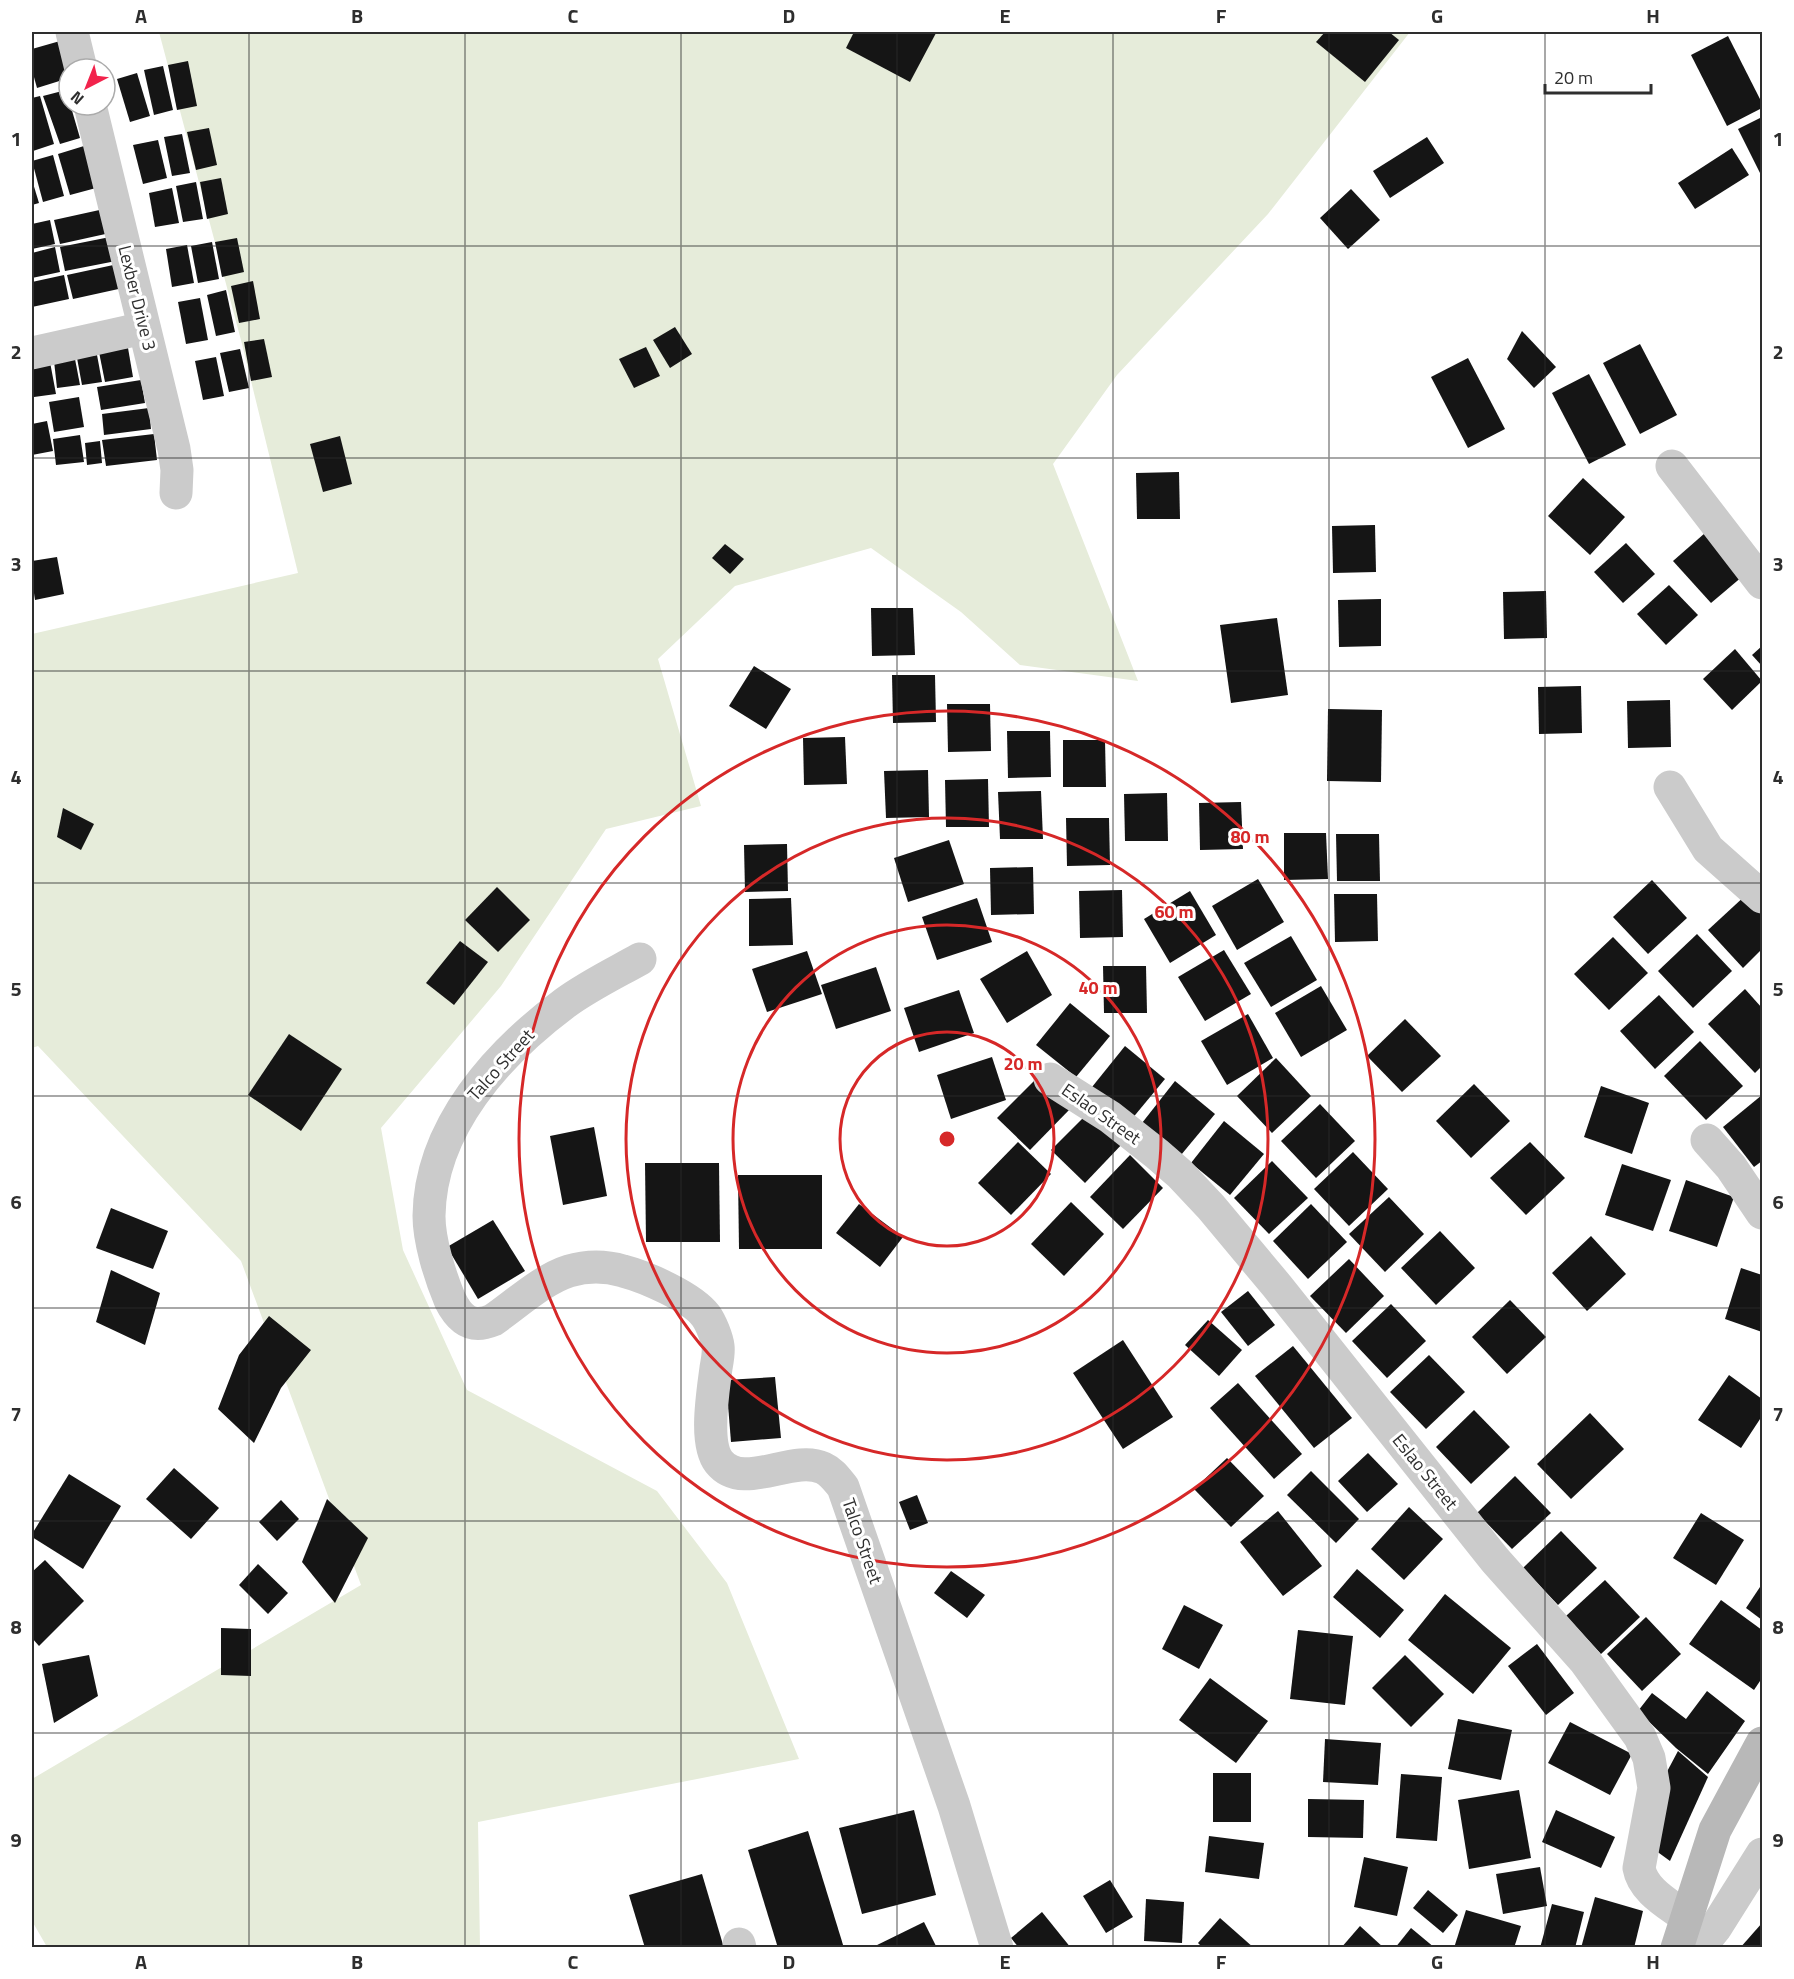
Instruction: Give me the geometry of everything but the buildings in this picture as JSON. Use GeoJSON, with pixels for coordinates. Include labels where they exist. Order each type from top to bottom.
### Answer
{"type":"FeatureCollection","features":[{"type":"Feature","properties":{"kind":"street"},"geometry":{"type":"LineString","coordinates":[[72,32],[78,57]]}},
{"type":"Feature","properties":{"kind":"street","name":"Lexber Drive 3"},"geometry":{"type":"LineString","coordinates":[[93,117],[174,449],[177,470],[176,493]]}},
{"type":"Feature","properties":{"kind":"street"},"geometry":{"type":"LineString","coordinates":[[32,353],[144,328]]}},
{"type":"Feature","properties":{"kind":"street"},"geometry":{"type":"LineString","coordinates":[[1672,466],[1762,583]]}},
{"type":"Feature","properties":{"kind":"street"},"geometry":{"type":"LineString","coordinates":[[1670,786],[1708,849],[1762,897]]}},
{"type":"Feature","properties":{"kind":"street","name":"Talco Street"},"geometry":{"type":"LineString","coordinates":[[640,959],[567,1002],[525,1035],[479,1085],[459,1115],[441,1156],[431,1191],[429,1217],[431,1241],[450,1299],[458,1313],[469,1323],[481,1325],[493,1320],[555,1276],[588,1267],[622,1270],[678,1293],[707,1317],[718,1347],[710,1412],[713,1452],[719,1462],[725,1468],[740,1475],[812,1465],[823,1468],[834,1475],[843,1487],[954,1806],[997,1947]]}},
{"type":"Feature","properties":{"kind":"street","name":"Eslao Street"},"geometry":{"type":"LineString","coordinates":[[1050,1079],[1110,1118],[1157,1154],[1180,1174],[1211,1207],[1264,1270],[1495,1560],[1585,1661],[1640,1737],[1649,1758],[1654,1788],[1639,1868],[1641,1877],[1656,1894],[1682,1932]]}},
{"type":"Feature","properties":{"kind":"street"},"geometry":{"type":"LineString","coordinates":[[1707,1140],[1731,1167],[1762,1213]]}},
{"type":"Feature","properties":{"kind":"street"},"geometry":{"type":"LineString","coordinates":[[1682,1932],[1715,1830],[1762,1743]]}},
{"type":"Feature","properties":{"kind":"street"},"geometry":{"type":"LineString","coordinates":[[1699,1947],[1716,1927],[1762,1854]]}},
{"type":"Feature","properties":{"kind":"green space"},"geometry":{"type":"Polygon","coordinates":[[[159,32],[1410,32],[1268,214],[1117,375],[1053,464],[1138,681],[1020,665],[961,612],[871,548],[735,586],[658,659],[701,806],[606,829],[501,986],[381,1128],[403,1250],[467,1390],[657,1491],[727,1583],[799,1759],[478,1822],[480,1948],[47,1947],[32,1921],[32,1779],[361,1585],[241,1261],[38,1046],[32,1048],[32,634],[298,573],[242,344],[159,32]]]}}]}
